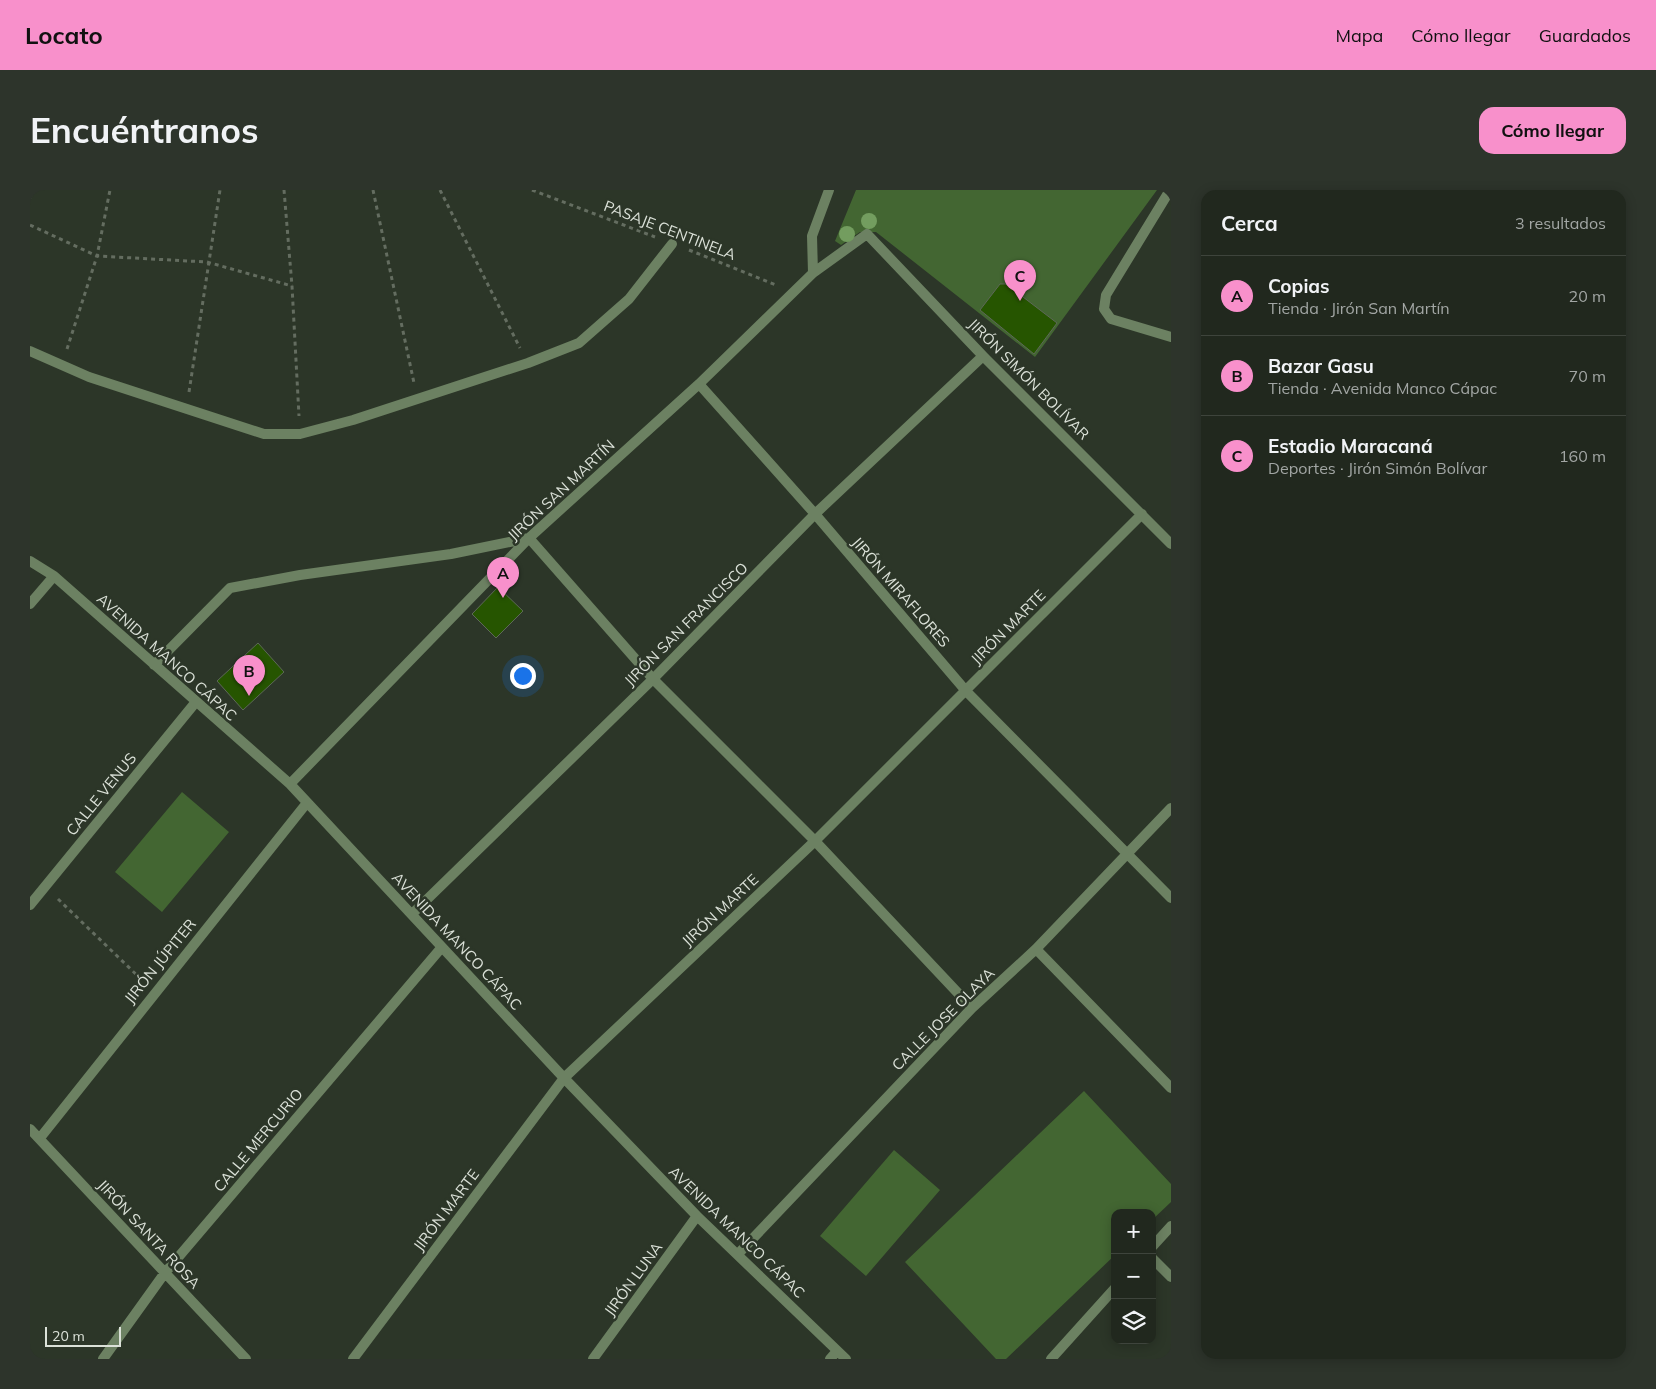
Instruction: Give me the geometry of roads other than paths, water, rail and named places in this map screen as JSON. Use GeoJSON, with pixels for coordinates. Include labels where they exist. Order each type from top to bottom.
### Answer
{"type":"FeatureCollection","features":[{"type":"Feature","properties":{"kind":"street"},"geometry":{"type":"LineString","coordinates":[[813,273],[812,236],[829,190]]}},
{"type":"Feature","properties":{"kind":"street"},"geometry":{"type":"LineString","coordinates":[[1170,190],[1106,295],[1104,309],[1111,319],[1171,336]]}},
{"type":"Feature","properties":{"kind":"street","name":"JIRÓN SAN MARTÍN"},"geometry":{"type":"LineString","coordinates":[[290,784],[529,538],[699,384],[813,273],[867,234]]}},
{"type":"Feature","properties":{"kind":"street","name":"JIRÓN SIMÓN BOLÍVAR"},"geometry":{"type":"LineString","coordinates":[[867,234],[982,356],[1171,544]]}},
{"type":"Feature","properties":{"kind":"street"},"geometry":{"type":"LineString","coordinates":[[30,351],[89,377],[264,434],[300,434],[528,363],[579,343],[629,299],[672,244]]}},
{"type":"Feature","properties":{"kind":"street","name":"JIRÓN SAN FRANCISCO"},"geometry":{"type":"LineString","coordinates":[[412,914],[653,679],[816,514],[982,356]]}},
{"type":"Feature","properties":{"kind":"street","name":"JIRÓN MIRAFLORES"},"geometry":{"type":"LineString","coordinates":[[699,384],[816,514],[966,691],[1128,852],[1171,898]]}},
{"type":"Feature","properties":{"kind":"street","name":"JIRÓN MARTE"},"geometry":{"type":"LineString","coordinates":[[352,1359],[564,1078],[815,841],[1142,514]]}},
{"type":"Feature","properties":{"kind":"street"},"geometry":{"type":"LineString","coordinates":[[154,665],[230,588],[300,575],[451,554],[529,538],[653,679],[815,841],[972,1008]]}},
{"type":"Feature","properties":{"kind":"street","name":"AVENIDA MANCO CÁPAC"},"geometry":{"type":"LineString","coordinates":[[30,561],[54,576],[290,784],[306,804],[412,914],[564,1078],[697,1216],[846,1359]]}},
{"type":"Feature","properties":{"kind":"street"},"geometry":{"type":"LineString","coordinates":[[30,604],[54,576]]}},
{"type":"Feature","properties":{"kind":"street","name":"CALLE VENUS"},"geometry":{"type":"LineString","coordinates":[[30,905],[196,703]]}},
{"type":"Feature","properties":{"kind":"street","name":"JIRÓN JÚPITER"},"geometry":{"type":"LineString","coordinates":[[40,1138],[154,992],[306,804]]}},
{"type":"Feature","properties":{"kind":"street","name":"CALLE JOSE OLAYA"},"geometry":{"type":"LineString","coordinates":[[738,1254],[972,1008],[1036,949],[1171,808]]}},
{"type":"Feature","properties":{"kind":"street","name":"CALLE MERCURIO"},"geometry":{"type":"LineString","coordinates":[[103,1359],[164,1274],[442,947]]}},
{"type":"Feature","properties":{"kind":"street"},"geometry":{"type":"LineString","coordinates":[[1036,949],[1171,1088]]}},
{"type":"Feature","properties":{"kind":"street","name":"JIRÓN SANTA ROSA"},"geometry":{"type":"LineString","coordinates":[[30,1129],[164,1274],[246,1359]]}},
{"type":"Feature","properties":{"kind":"street","name":"JIRÓN LUNA"},"geometry":{"type":"LineString","coordinates":[[593,1359],[697,1216]]}},
{"type":"Feature","properties":{"kind":"street"},"geometry":{"type":"LineString","coordinates":[[1156,1243],[1171,1226]]}},
{"type":"Feature","properties":{"kind":"street"},"geometry":{"type":"LineString","coordinates":[[1156,1262],[1171,1277]]}},
{"type":"Feature","properties":{"kind":"street"},"geometry":{"type":"LineString","coordinates":[[1054,1358],[1111,1293]]}},
{"type":"Feature","properties":{"kind":"street"},"geometry":{"type":"LineString","coordinates":[[830,1359],[837,1350]]}},
{"type":"Feature","properties":{"kind":"place","name":"Estadio Maracaná"},"geometry":{"type":"Point","coordinates":[1020,301]}},
{"type":"Feature","properties":{"kind":"place","name":"Copias"},"geometry":{"type":"Point","coordinates":[503,598]}},
{"type":"Feature","properties":{"kind":"place","name":"Bazar Gasu"},"geometry":{"type":"Point","coordinates":[249,696]}}]}
